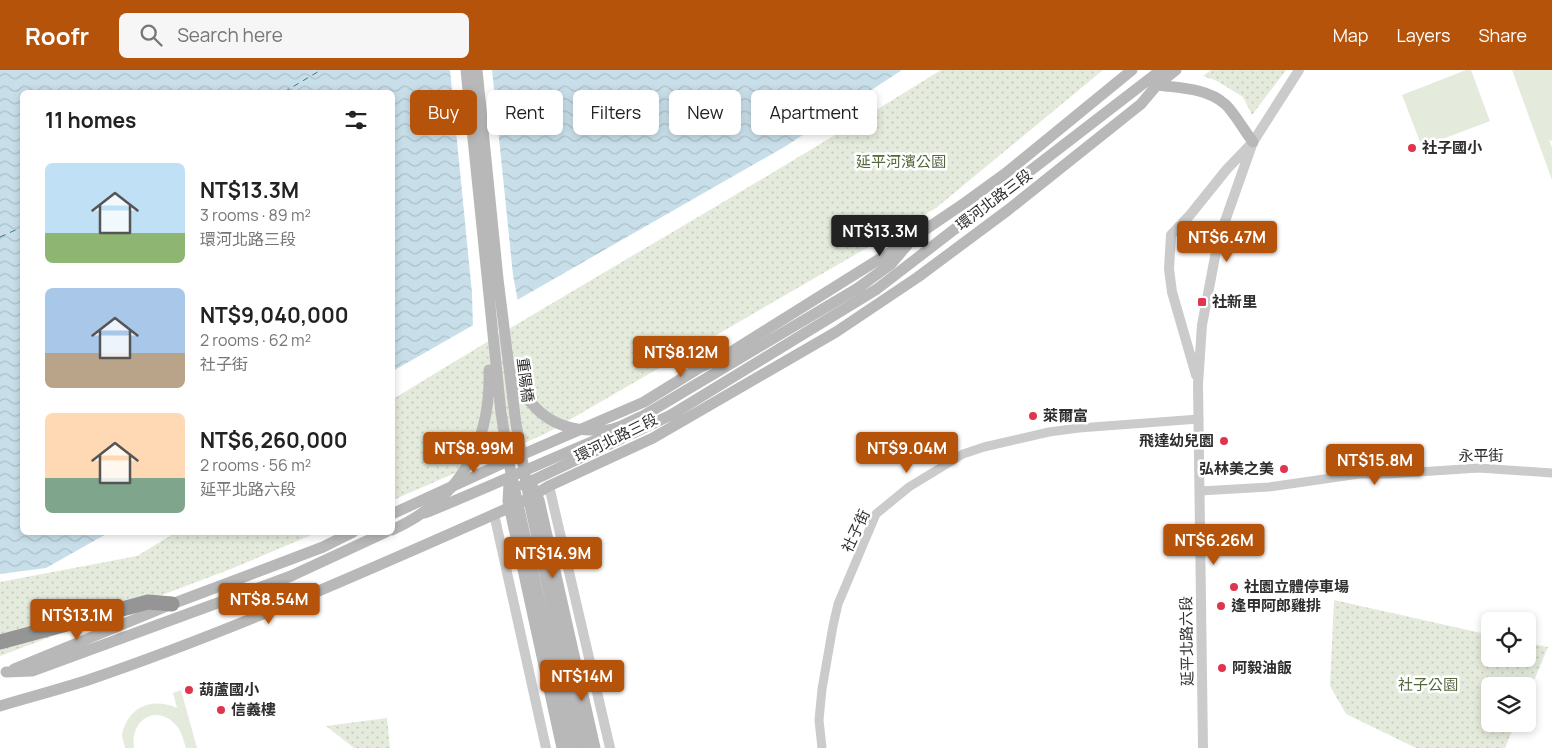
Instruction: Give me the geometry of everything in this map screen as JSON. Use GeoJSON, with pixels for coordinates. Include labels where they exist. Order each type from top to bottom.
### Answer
{"type":"FeatureCollection","features":[{"type":"Feature","properties":{"kind":"highway"},"geometry":{"type":"LineString","coordinates":[[6,640],[148,602],[172,604]]}},
{"type":"Feature","properties":{"kind":"main road","name":"重陽橋"},"geometry":{"type":"LineString","coordinates":[[466,70],[498,388],[510,468],[572,748]]}},
{"type":"Feature","properties":{"kind":"main road","name":"重陽橋"},"geometry":{"type":"LineString","coordinates":[[477,70],[508,366],[516,424],[531,510],[556,625],[587,748]]}},
{"type":"Feature","properties":{"kind":"main road","name":"環河北路三段"},"geometry":{"type":"LineString","coordinates":[[395,513],[644,402],[699,368],[723,357],[913,238],[966,202],[1006,173],[1132,70]]}},
{"type":"Feature","properties":{"kind":"main road"},"geometry":{"type":"LineString","coordinates":[[494,514],[518,488],[671,415],[877,289],[1161,70]]}},
{"type":"Feature","properties":{"kind":"main road","name":"環河北路三段"},"geometry":{"type":"LineString","coordinates":[[0,706],[90,679],[321,590],[522,502],[549,486],[653,438],[836,332],[918,276],[1008,210],[1140,104],[1176,70]]}},
{"type":"Feature","properties":{"kind":"main road"},"geometry":{"type":"LineString","coordinates":[[1157,86],[1202,92],[1215,98],[1226,105],[1252,142]]}},
{"type":"Feature","properties":{"kind":"main road"},"geometry":{"type":"LineString","coordinates":[[508,366],[522,392],[542,414],[556,424],[577,430],[608,430],[643,416],[858,288],[891,264],[913,238]]}},
{"type":"Feature","properties":{"kind":"main road"},"geometry":{"type":"LineString","coordinates":[[395,528],[419,516],[446,495],[466,468],[480,441],[490,384],[487,281]]}},
{"type":"Feature","properties":{"kind":"main road"},"geometry":{"type":"LineString","coordinates":[[395,525],[484,490],[618,430],[705,375],[723,357]]}},
{"type":"Feature","properties":{"kind":"main road"},"geometry":{"type":"LineString","coordinates":[[523,466],[539,500],[595,748]]}},
{"type":"Feature","properties":{"kind":"main road"},"geometry":{"type":"LineString","coordinates":[[510,468],[508,501],[562,748]]}},
{"type":"Feature","properties":{"kind":"main road"},"geometry":{"type":"LineString","coordinates":[[458,483],[484,490],[549,486]]}},
{"type":"Feature","properties":{"kind":"main road"},"geometry":{"type":"LineString","coordinates":[[518,488],[578,748]]}},
{"type":"Feature","properties":{"kind":"main road"},"geometry":{"type":"LineString","coordinates":[[3,673],[172,604],[323,547],[347,535]]}},
{"type":"Feature","properties":{"kind":"main road"},"geometry":{"type":"LineString","coordinates":[[323,547],[352,541],[367,535]]}},
{"type":"Feature","properties":{"kind":"main road"},"geometry":{"type":"LineString","coordinates":[[3,673],[32,671],[291,576],[380,535]]}},
{"type":"Feature","properties":{"kind":"street","name":"延平北路六段"},"geometry":{"type":"LineString","coordinates":[[1198,384],[1172,292],[1169,269],[1171,235],[1190,215],[1227,168],[1252,142],[1299,70]]}},
{"type":"Feature","properties":{"kind":"street","name":"延平北路六段"},"geometry":{"type":"LineString","coordinates":[[1202,748],[1198,384],[1202,325],[1218,242],[1252,142]]}},
{"type":"Feature","properties":{"kind":"street","name":"社子街"},"geometry":{"type":"LineString","coordinates":[[822,748],[819,720],[822,689],[838,604],[876,514],[909,486],[963,454],[984,447],[1049,432],[1079,428],[1199,419]]}},
{"type":"Feature","properties":{"kind":"street","name":"永平街"},"geometry":{"type":"LineString","coordinates":[[1200,490],[1269,487],[1359,474],[1479,468],[1552,473]]}},
{"type":"Feature","properties":{"kind":"street"},"geometry":{"type":"LineString","coordinates":[[549,486],[610,748]]}},
{"type":"Feature","properties":{"kind":"street"},"geometry":{"type":"LineString","coordinates":[[494,514],[546,748]]}},
{"type":"Feature","properties":{"kind":"green space","name":"延平河濱公園"},"geometry":{"type":"Polygon","coordinates":[[[941,70],[1103,70],[936,208],[545,434],[395,499],[395,398],[834,135],[877,135],[877,109],[941,70]]]}},
{"type":"Feature","properties":{"kind":"green space"},"geometry":{"type":"Polygon","coordinates":[[[1211,70],[1286,70],[1252,115],[1243,97],[1217,81],[1203,76],[1211,70]]]}},
{"type":"Feature","properties":{"kind":"green space"},"geometry":{"type":"Polygon","coordinates":[[[1466,70],[1471,70],[1490,121],[1422,147],[1402,95],[1466,70]]]}},
{"type":"Feature","properties":{"kind":"green space"},"geometry":{"type":"Polygon","coordinates":[[[1512,70],[1552,70],[1552,141],[1549,140],[1552,147],[1552,180],[1512,70]]]}},
{"type":"Feature","properties":{"kind":"green space"},"geometry":{"type":"Polygon","coordinates":[[[172,535],[311,535],[231,569],[0,656],[0,582],[137,556],[172,535]]]}},
{"type":"Feature","properties":{"kind":"green space","name":"社子公園"},"geometry":{"type":"Polygon","coordinates":[[[1334,600],[1481,633],[1481,667],[1536,667],[1536,645],[1548,647],[1536,677],[1481,677],[1481,732],[1512,732],[1505,748],[1416,748],[1346,714],[1330,686],[1334,600]]]}},
{"type":"Feature","properties":{"kind":"green space"},"geometry":{"type":"Polygon","coordinates":[[[181,690],[197,748],[186,748],[182,734],[176,725],[158,715],[151,716],[139,724],[134,739],[134,748],[125,748],[122,732],[132,715],[143,706],[149,704],[170,705],[177,708],[173,693],[181,690]]]}},
{"type":"Feature","properties":{"kind":"green space"},"geometry":{"type":"Polygon","coordinates":[[[387,718],[390,748],[354,748],[326,726],[387,718]]]}},
{"type":"Feature","properties":{"kind":"water"},"geometry":{"type":"Polygon","coordinates":[[[0,70],[902,70],[871,90],[751,90],[751,135],[803,135],[395,370],[395,90],[20,90],[20,535],[104,535],[46,568],[0,574],[0,70]]]}},
{"type":"Feature","properties":{"kind":"pier"},"geometry":{"type":"Polygon","coordinates":[[[450,70],[492,70],[494,90],[487,90],[487,135],[499,135],[513,275],[518,302],[473,328],[472,293],[456,135],[477,135],[477,90],[452,90],[450,70]]]}},
{"type":"Feature","properties":{"kind":"ferry route"},"geometry":{"type":"LineString","coordinates":[[287,90],[321,70]]}},
{"type":"Feature","properties":{"kind":"ferry route"},"geometry":{"type":"LineString","coordinates":[[0,237],[20,228]]}},
{"type":"Feature","properties":{"kind":"place","name":"社子國小"},"geometry":{"type":"Point","coordinates":[1412,148]}},
{"type":"Feature","properties":{"kind":"place","name":"社新里"},"geometry":{"type":"Point","coordinates":[1202,302]}},
{"type":"Feature","properties":{"kind":"place","name":"萊爾富"},"geometry":{"type":"Point","coordinates":[1033,416]}},
{"type":"Feature","properties":{"kind":"place","name":"飛達幼兒園"},"geometry":{"type":"Point","coordinates":[1224,441]}},
{"type":"Feature","properties":{"kind":"place","name":"弘林美之美"},"geometry":{"type":"Point","coordinates":[1284,469]}},
{"type":"Feature","properties":{"kind":"place","name":"社園立體停車場"},"geometry":{"type":"Point","coordinates":[1234,587]}},
{"type":"Feature","properties":{"kind":"place","name":"逢甲阿郎雞排"},"geometry":{"type":"Point","coordinates":[1221,606]}},
{"type":"Feature","properties":{"kind":"place","name":"阿毅油飯"},"geometry":{"type":"Point","coordinates":[1222,668]}},
{"type":"Feature","properties":{"kind":"place","name":"葫蘆國小"},"geometry":{"type":"Point","coordinates":[189,690]}},
{"type":"Feature","properties":{"kind":"place","name":"信義樓"},"geometry":{"type":"Point","coordinates":[221,710]}}]}
